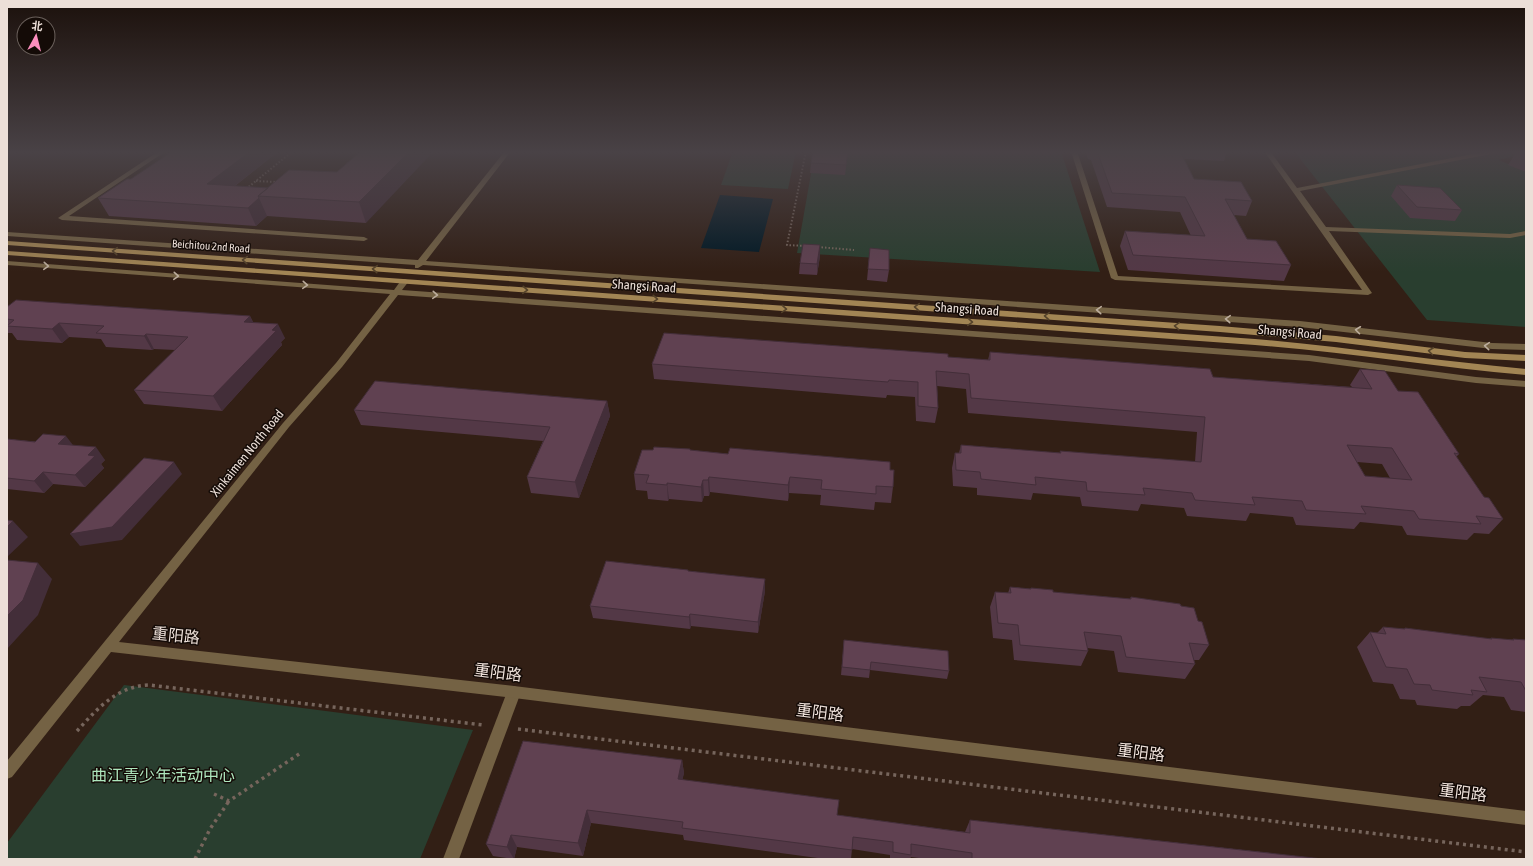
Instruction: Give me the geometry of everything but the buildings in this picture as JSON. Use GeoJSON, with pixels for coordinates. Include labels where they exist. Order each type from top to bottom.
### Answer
{"type":"FeatureCollection","features":[{"type":"Feature","properties":{"kind":"main road","name":"Beichitou 2nd Road"},"geometry":{"type":"LineString","coordinates":[[7,243],[414,271]]}},
{"type":"Feature","properties":{"kind":"main road","name":"Beichitou 2nd Road"},"geometry":{"type":"LineString","coordinates":[[7,253],[405,281]]}},
{"type":"Feature","properties":{"kind":"main road","name":"Xinkaimen North Road"},"geometry":{"type":"LineString","coordinates":[[405,281],[414,271]]}},
{"type":"Feature","properties":{"kind":"main road","name":"Shangsi Road"},"geometry":{"type":"LineString","coordinates":[[414,271],[1273,333],[1336,339],[1465,355],[1526,358]]}},
{"type":"Feature","properties":{"kind":"main road","name":"Shangsi Road"},"geometry":{"type":"LineString","coordinates":[[405,281],[1291,345],[1326,348],[1458,366],[1526,372]]}},
{"type":"Feature","properties":{"kind":"street"},"geometry":{"type":"LineString","coordinates":[[102,191],[59,220],[364,239]]}},
{"type":"Feature","properties":{"kind":"street","name":"Xinkaimen North Road"},"geometry":{"type":"LineString","coordinates":[[414,271],[476,191]]}},
{"type":"Feature","properties":{"kind":"street"},"geometry":{"type":"LineString","coordinates":[[1087,191],[1115,278],[1368,293],[1297,191]]}},
{"type":"Feature","properties":{"kind":"street"},"geometry":{"type":"LineString","coordinates":[[1324,229],[1510,236],[1526,233]]}},
{"type":"Feature","properties":{"kind":"street"},"geometry":{"type":"LineString","coordinates":[[7,234],[1300,324],[1446,342],[1526,347]]}},
{"type":"Feature","properties":{"kind":"street"},"geometry":{"type":"LineString","coordinates":[[7,263],[1309,358],[1476,380],[1526,384]]}},
{"type":"Feature","properties":{"kind":"street","name":"Xinkaimen North Road"},"geometry":{"type":"LineString","coordinates":[[7,772],[405,281]]}},
{"type":"Feature","properties":{"kind":"street","name":"重阳路"},"geometry":{"type":"LineString","coordinates":[[108,646],[514,692],[1526,818]]}},
{"type":"Feature","properties":{"kind":"street"},"geometry":{"type":"LineString","coordinates":[[451,859],[514,692]]}},
{"type":"Feature","properties":{"kind":"path"},"geometry":{"type":"LineString","coordinates":[[798,191],[788,245],[810,247]]}},
{"type":"Feature","properties":{"kind":"path"},"geometry":{"type":"LineString","coordinates":[[817,247],[854,250]]}},
{"type":"Feature","properties":{"kind":"path"},"geometry":{"type":"LineString","coordinates":[[78,731],[97,711],[125,689],[145,685],[157,685],[1526,852]]}},
{"type":"Feature","properties":{"kind":"path"},"geometry":{"type":"LineString","coordinates":[[195,859],[213,824],[228,801],[302,752]]}},
{"type":"Feature","properties":{"kind":"path"},"geometry":{"type":"LineString","coordinates":[[214,794],[228,801]]}},
{"type":"Feature","properties":{"kind":"green space"},"geometry":{"type":"Polygon","coordinates":[[[808,191],[1074,191],[1100,272],[797,253],[808,191]]]}},
{"type":"Feature","properties":{"kind":"green space"},"geometry":{"type":"Polygon","coordinates":[[[1326,191],[1526,191],[1526,327],[1427,320],[1326,191]]]}},
{"type":"Feature","properties":{"kind":"green space","name":"曲江青少年活动中心"},"geometry":{"type":"Polygon","coordinates":[[[124,685],[473,730],[420,859],[7,859],[7,843],[124,685]]]}},
{"type":"Feature","properties":{"kind":"water"},"geometry":{"type":"Polygon","coordinates":[[[720,195],[773,199],[759,252],[701,248],[720,195]]]}}]}
